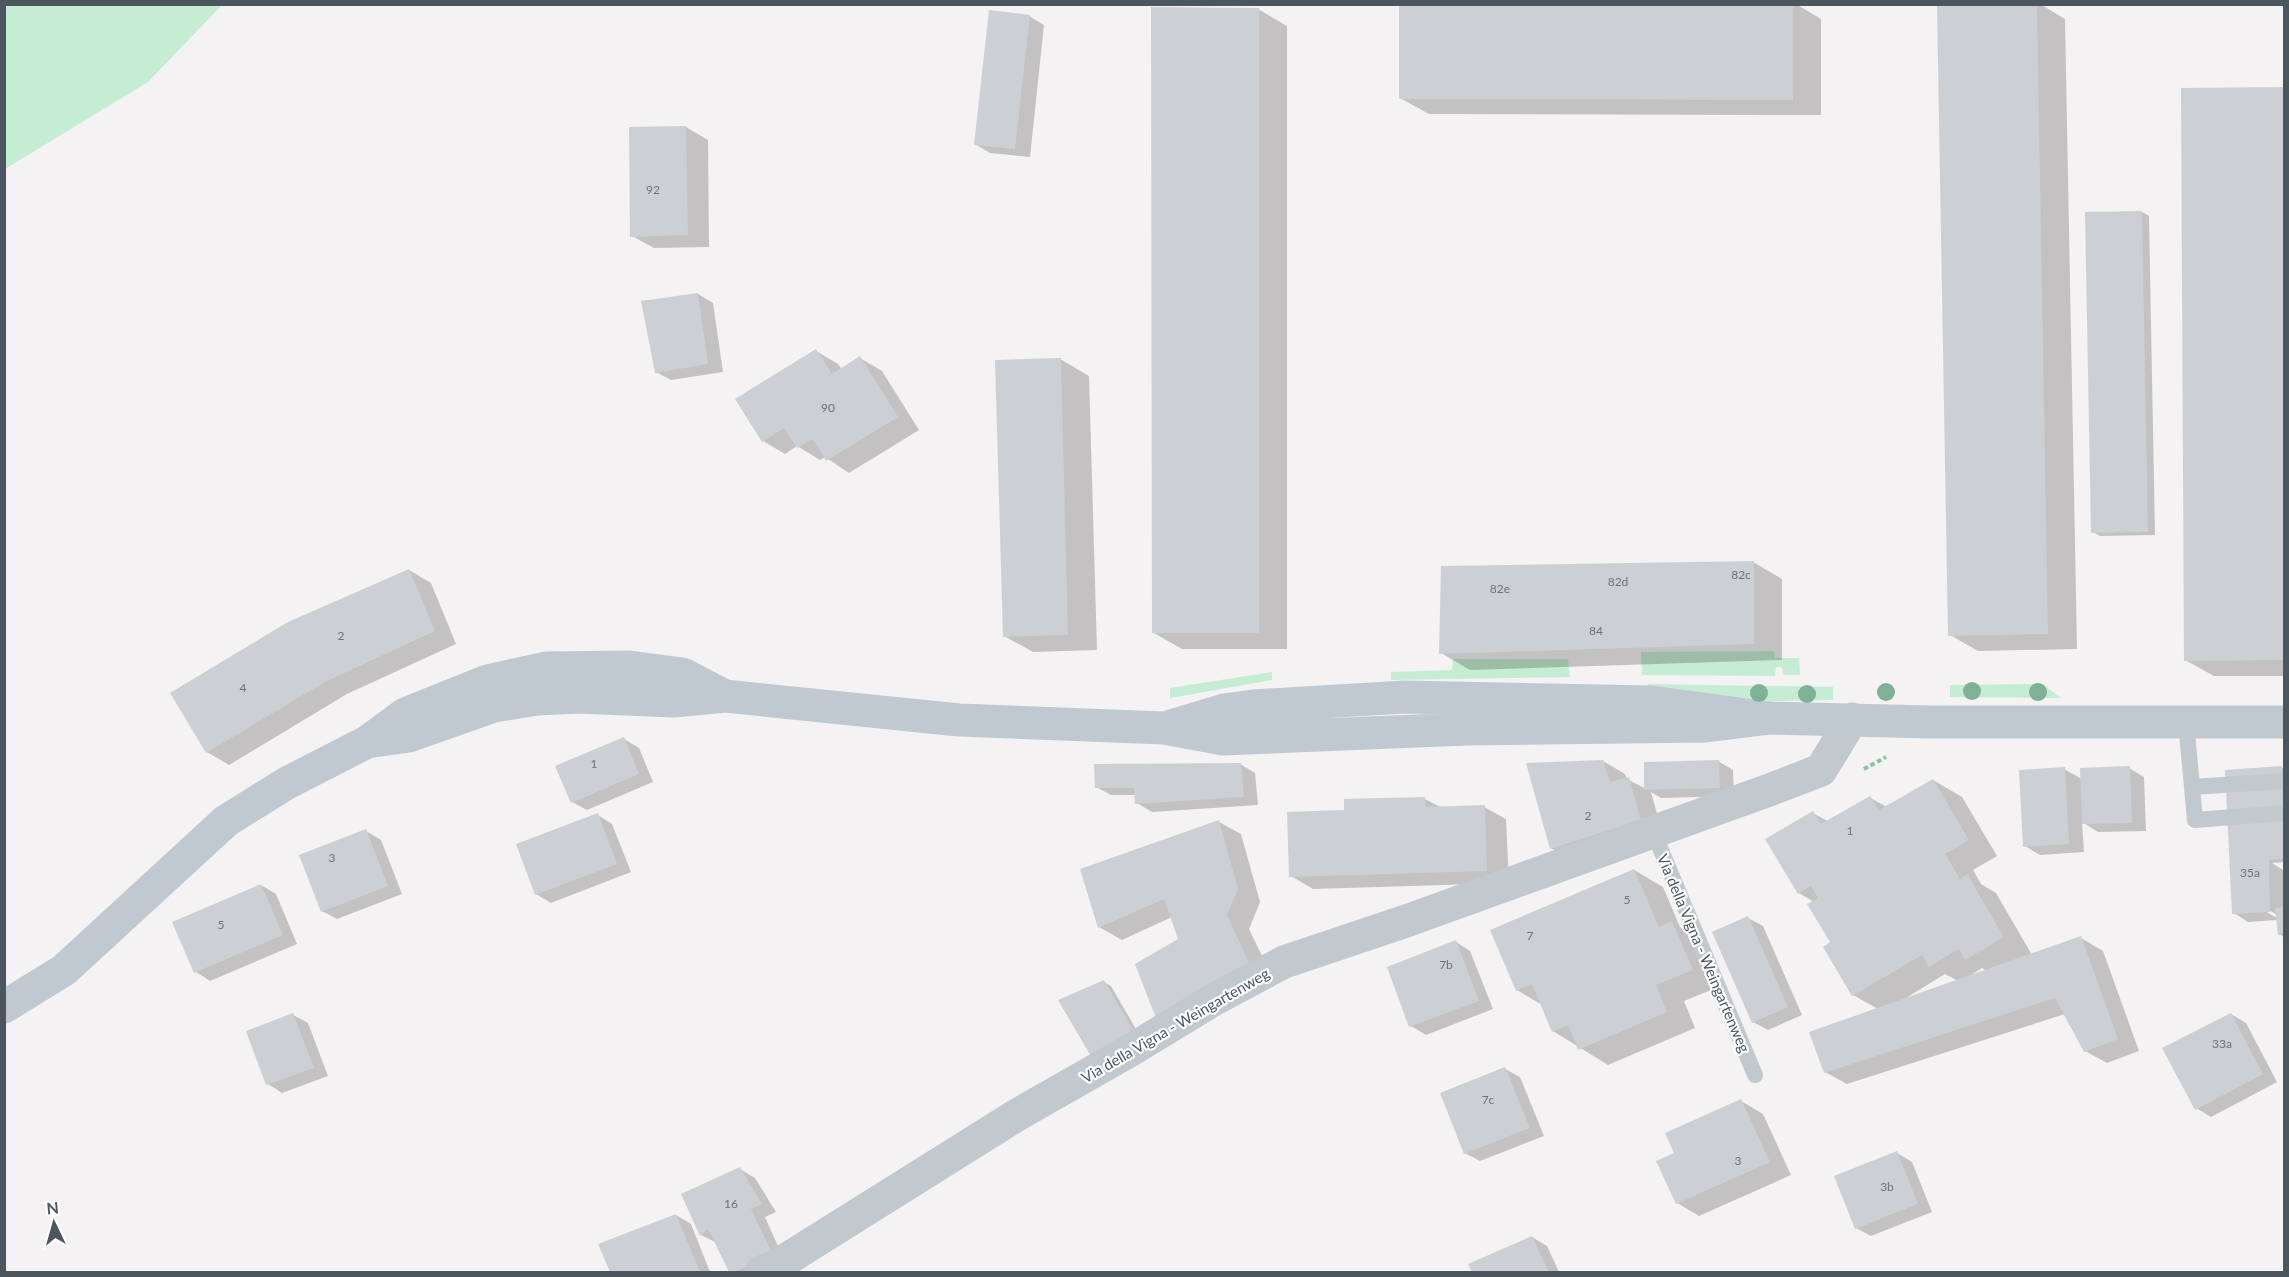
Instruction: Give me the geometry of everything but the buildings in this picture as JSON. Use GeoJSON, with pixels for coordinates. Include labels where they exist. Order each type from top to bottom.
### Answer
{"type":"FeatureCollection","features":[{"type":"Feature","properties":{"kind":"main road"},"geometry":{"type":"LineString","coordinates":[[4,1007],[64,970],[226,821],[287,783],[367,742],[405,714],[487,681],[546,668],[629,667],[684,674],[725,696],[959,720],[1164,728],[1234,709],[1405,697],[1651,702],[1770,718],[1930,722],[2284,722]]}},
{"type":"Feature","properties":{"kind":"street"},"geometry":{"type":"LineString","coordinates":[[1821,770],[1852,719]]}},
{"type":"Feature","properties":{"kind":"street","name":"Via della Vigna - Weingartenweg"},"geometry":{"type":"LineString","coordinates":[[761,1272],[776,1266],[1017,1115],[1213,1000],[1284,962],[1409,920],[1821,770]]}},
{"type":"Feature","properties":{"kind":"lane"},"geometry":{"type":"LineString","coordinates":[[2186,722],[2194,820],[2284,813]]}},
{"type":"Feature","properties":{"kind":"lane"},"geometry":{"type":"LineString","coordinates":[[2192,787],[2284,782]]}},
{"type":"Feature","properties":{"kind":"lane","name":"Via della Vigna - Weingartenweg"},"geometry":{"type":"LineString","coordinates":[[1653,831],[1755,1076]]}},
{"type":"Feature","properties":{"kind":"path"},"geometry":{"type":"LineString","coordinates":[[1821,770],[1850,777],[1890,755]]}},
{"type":"Feature","properties":{"kind":"green space"},"geometry":{"type":"Polygon","coordinates":[[[5,4],[222,5],[148,82],[5,169],[5,4]]]}},
{"type":"Feature","properties":{"kind":"green space"},"geometry":{"type":"Polygon","coordinates":[[[1774,651],[1775,658],[1799,658],[1800,675],[1783,675],[1782,667],[1776,667],[1775,676],[1642,675],[1641,652],[1774,651]]]}},
{"type":"Feature","properties":{"kind":"green space"},"geometry":{"type":"Polygon","coordinates":[[[1453,659],[1568,659],[1570,677],[1391,680],[1391,672],[1452,670],[1453,659]]]}},
{"type":"Feature","properties":{"kind":"green space"},"geometry":{"type":"Polygon","coordinates":[[[1272,672],[1272,680],[1170,698],[1170,688],[1272,672]]]}},
{"type":"Feature","properties":{"kind":"green space"},"geometry":{"type":"Polygon","coordinates":[[[1648,684],[1833,687],[1833,700],[1771,701],[1649,687],[1648,684]]]}},
{"type":"Feature","properties":{"kind":"green space"},"geometry":{"type":"Polygon","coordinates":[[[2043,684],[2061,698],[1950,697],[1950,685],[2043,684]]]}}]}
